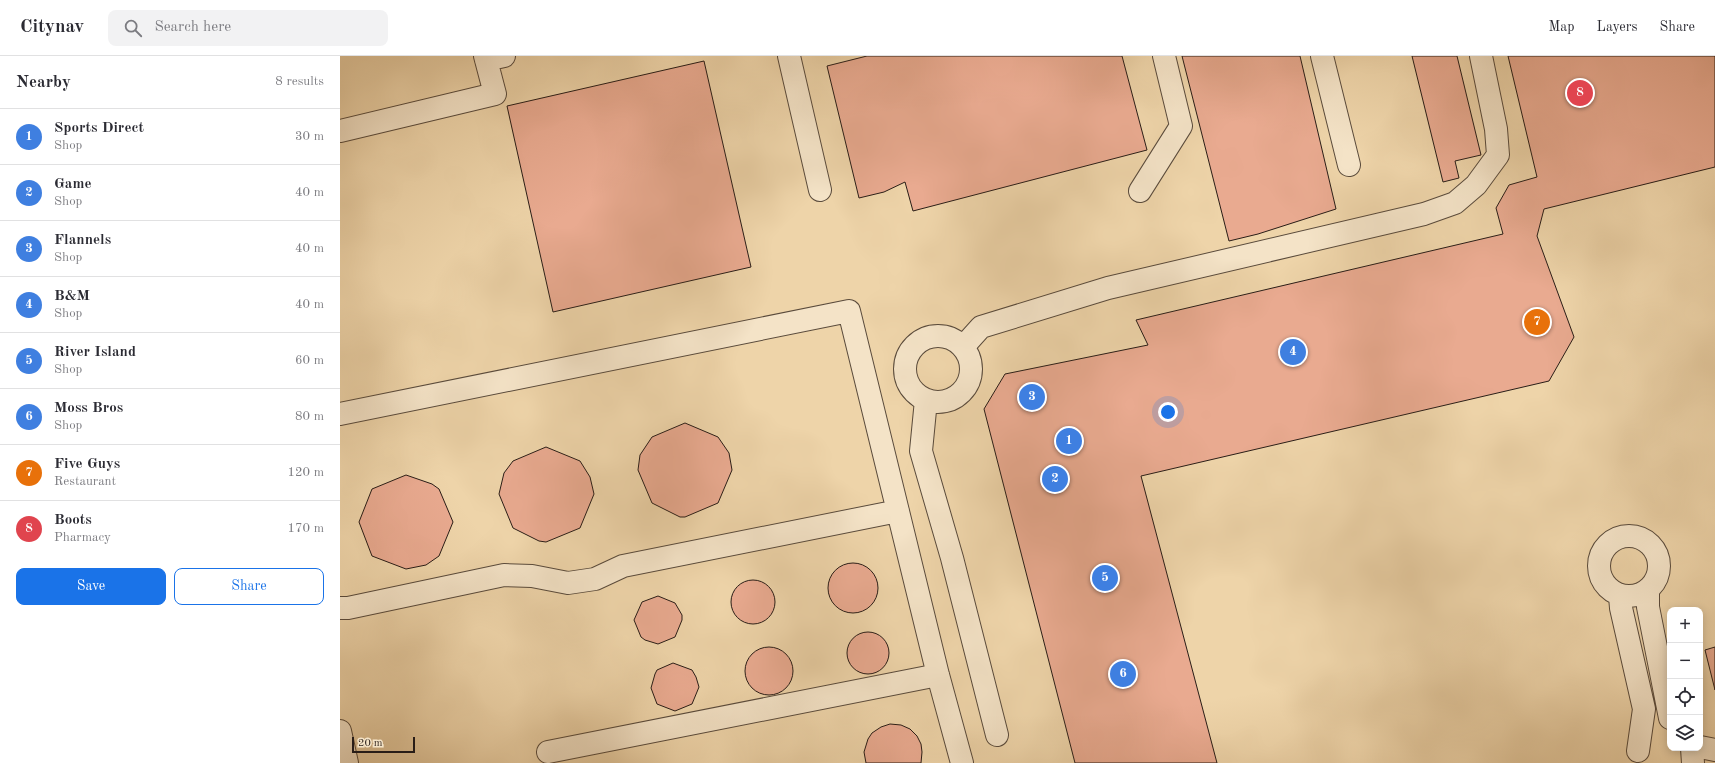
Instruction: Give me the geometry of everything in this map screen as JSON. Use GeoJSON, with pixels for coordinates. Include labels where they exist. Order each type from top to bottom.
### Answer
{"type":"FeatureCollection","features":[{"type":"Feature","properties":{"kind":"lane"},"geometry":{"type":"LineString","coordinates":[[789,56],[820,190]]}},
{"type":"Feature","properties":{"kind":"lane"},"geometry":{"type":"LineString","coordinates":[[1140,191],[1181,126],[1164,56]]}},
{"type":"Feature","properties":{"kind":"lane"},"geometry":{"type":"LineString","coordinates":[[1322,56],[1348,165]]}},
{"type":"Feature","properties":{"kind":"lane"},"geometry":{"type":"LineString","coordinates":[[963,347],[981,327],[1108,288],[1424,214],[1455,203],[1476,185],[1498,155],[1496,129],[1481,56]]}},
{"type":"Feature","properties":{"kind":"lane"},"geometry":{"type":"LineString","coordinates":[[340,131],[495,94],[492,58]]}},
{"type":"Feature","properties":{"kind":"lane"},"geometry":{"type":"LineString","coordinates":[[340,414],[849,311],[938,675],[962,763]]}},
{"type":"Feature","properties":{"kind":"lane"},"geometry":{"type":"LineString","coordinates":[[939,335],[954,340],[963,347],[970,360],[971,372],[967,385],[954,398],[937,402],[926,400],[916,395],[909,386],[904,370],[906,357],[911,348],[920,340],[939,335]]}},
{"type":"Feature","properties":{"kind":"lane"},"geometry":{"type":"LineString","coordinates":[[926,400],[921,451],[952,558],[997,735]]}},
{"type":"Feature","properties":{"kind":"lane"},"geometry":{"type":"LineString","coordinates":[[340,608],[348,608],[504,575],[532,576],[568,583],[595,579],[623,566],[898,511]]}},
{"type":"Feature","properties":{"kind":"lane"},"geometry":{"type":"LineString","coordinates":[[1622,537],[1638,537],[1648,542],[1653,547],[1660,561],[1659,574],[1648,590],[1639,595],[1628,597],[1620,596],[1610,591],[1599,573],[1599,563],[1602,552],[1613,541],[1622,537]]}},
{"type":"Feature","properties":{"kind":"lane"},"geometry":{"type":"LineString","coordinates":[[1648,590],[1648,607],[1669,715]]}},
{"type":"Feature","properties":{"kind":"lane"},"geometry":{"type":"LineString","coordinates":[[1620,596],[1621,608],[1644,709],[1636,759]]}},
{"type":"Feature","properties":{"kind":"lane"},"geometry":{"type":"LineString","coordinates":[[548,752],[938,675]]}},
{"type":"Feature","properties":{"kind":"lane"},"geometry":{"type":"LineString","coordinates":[[1636,759],[1645,737],[1652,732],[1662,729],[1667,730]]}},
{"type":"Feature","properties":{"kind":"lane"},"geometry":{"type":"LineString","coordinates":[[340,731],[347,763]]}},
{"type":"Feature","properties":{"kind":"lane"},"geometry":{"type":"LineString","coordinates":[[1703,748],[1715,750]]}},
{"type":"Feature","properties":{"kind":"lane"},"geometry":{"type":"LineString","coordinates":[[1692,751],[1693,763]]}},
{"type":"Feature","properties":{"kind":"building"},"geometry":{"type":"Polygon","coordinates":[[[867,56],[1122,56],[1147,150],[913,211],[905,182],[884,192],[859,198],[827,66],[867,56]]]}},
{"type":"Feature","properties":{"kind":"building"},"geometry":{"type":"Polygon","coordinates":[[[1182,56],[1300,56],[1336,209],[1258,234],[1229,241],[1182,56]]]}},
{"type":"Feature","properties":{"kind":"building"},"geometry":{"type":"Polygon","coordinates":[[[1412,56],[1457,56],[1481,155],[1455,161],[1459,178],[1443,182],[1412,56]]]}},
{"type":"Feature","properties":{"kind":"building"},"geometry":{"type":"Polygon","coordinates":[[[1508,56],[1715,56],[1715,167],[1544,209],[1537,236],[1574,337],[1549,381],[1141,476],[1217,763],[1075,763],[984,409],[1005,374],[1148,345],[1136,320],[1503,234],[1496,208],[1509,185],[1537,177],[1508,56]]]}},
{"type":"Feature","properties":{"kind":"building"},"geometry":{"type":"Polygon","coordinates":[[[704,61],[751,267],[553,312],[507,106],[704,61]]]}},
{"type":"Feature","properties":{"kind":"building"},"geometry":{"type":"Polygon","coordinates":[[[685,423],[718,437],[729,453],[732,470],[718,503],[685,517],[680,517],[652,503],[638,470],[640,455],[652,437],[685,423]]]}},
{"type":"Feature","properties":{"kind":"building"},"geometry":{"type":"Polygon","coordinates":[[[546,447],[580,461],[590,477],[594,494],[580,528],[546,542],[539,541],[513,528],[499,494],[504,473],[513,461],[546,447]]]}},
{"type":"Feature","properties":{"kind":"building"},"geometry":{"type":"Polygon","coordinates":[[[406,475],[432,484],[439,489],[453,522],[439,556],[426,565],[406,569],[372,556],[359,522],[372,489],[406,475]]]}},
{"type":"Feature","properties":{"kind":"building"},"geometry":{"type":"Polygon","coordinates":[[[853,563],[863,565],[871,570],[876,578],[878,588],[876,598],[871,606],[863,611],[853,613],[843,611],[835,606],[830,598],[828,588],[830,578],[835,570],[843,565],[853,563]]]}},
{"type":"Feature","properties":{"kind":"building"},"geometry":{"type":"Polygon","coordinates":[[[757,580],[769,586],[774,594],[774,610],[769,618],[761,623],[749,624],[737,618],[732,610],[731,598],[737,586],[745,581],[757,580]]]}},
{"type":"Feature","properties":{"kind":"building"},"geometry":{"type":"Polygon","coordinates":[[[658,596],[675,603],[682,615],[682,620],[675,637],[658,644],[645,640],[641,637],[634,620],[642,602],[658,596]]]}},
{"type":"Feature","properties":{"kind":"building"},"geometry":{"type":"Polygon","coordinates":[[[864,632],[872,632],[880,635],[886,641],[889,653],[886,665],[880,671],[872,674],[864,674],[856,671],[850,665],[847,657],[847,649],[850,641],[856,635],[864,632]]]}},
{"type":"Feature","properties":{"kind":"building"},"geometry":{"type":"Polygon","coordinates":[[[769,647],[778,649],[786,654],[791,662],[793,671],[791,680],[786,688],[778,693],[769,695],[760,693],[752,688],[747,680],[745,671],[747,662],[752,654],[760,649],[769,647]]]}},
{"type":"Feature","properties":{"kind":"building"},"geometry":{"type":"Polygon","coordinates":[[[1715,647],[1715,690],[1705,650],[1715,647]]]}},
{"type":"Feature","properties":{"kind":"building"},"geometry":{"type":"Polygon","coordinates":[[[673,663],[692,670],[699,687],[692,704],[675,711],[657,704],[651,688],[657,670],[673,663]]]}},
{"type":"Feature","properties":{"kind":"building"},"geometry":{"type":"Polygon","coordinates":[[[890,724],[901,725],[910,729],[917,736],[921,744],[921,763],[866,763],[864,752],[868,739],[872,733],[881,727],[890,724]]]}},
{"type":"Feature","properties":{"kind":"place","name":"Boots"},"geometry":{"type":"Point","coordinates":[1580,93]}},
{"type":"Feature","properties":{"kind":"place","name":"Five Guys"},"geometry":{"type":"Point","coordinates":[1537,322]}},
{"type":"Feature","properties":{"kind":"place","name":"B&M"},"geometry":{"type":"Point","coordinates":[1293,352]}},
{"type":"Feature","properties":{"kind":"place","name":"Flannels"},"geometry":{"type":"Point","coordinates":[1032,397]}},
{"type":"Feature","properties":{"kind":"place","name":"Sports Direct"},"geometry":{"type":"Point","coordinates":[1069,441]}},
{"type":"Feature","properties":{"kind":"place","name":"Game"},"geometry":{"type":"Point","coordinates":[1055,479]}},
{"type":"Feature","properties":{"kind":"place","name":"River Island"},"geometry":{"type":"Point","coordinates":[1105,578]}},
{"type":"Feature","properties":{"kind":"place","name":"Moss Bros"},"geometry":{"type":"Point","coordinates":[1123,674]}}]}
